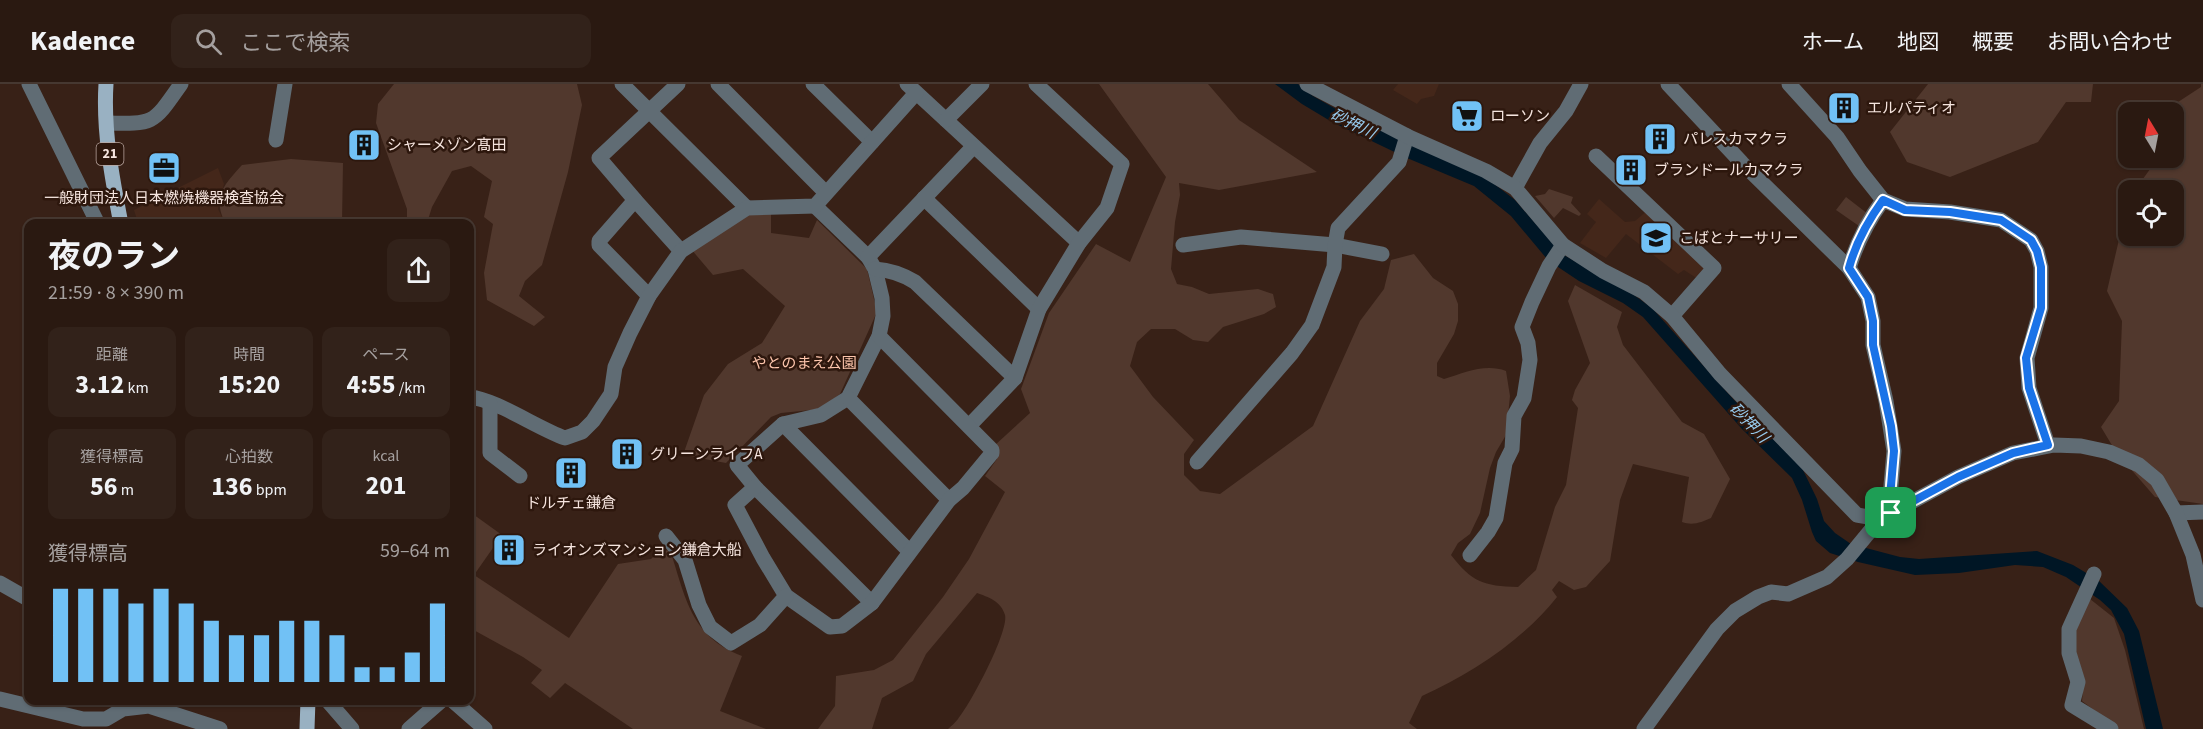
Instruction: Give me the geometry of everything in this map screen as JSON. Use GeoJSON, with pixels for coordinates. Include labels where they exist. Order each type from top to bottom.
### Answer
{"type":"FeatureCollection","features":[{"type":"Feature","properties":{"kind":"main road","name":"21"},"geometry":{"type":"LineString","coordinates":[[106,84],[106,123],[120,219]]}},
{"type":"Feature","properties":{"kind":"main road"},"geometry":{"type":"LineString","coordinates":[[307,729],[308,705]]}},
{"type":"Feature","properties":{"kind":"street"},"geometry":{"type":"LineString","coordinates":[[29,84],[96,219]]}},
{"type":"Feature","properties":{"kind":"street"},"geometry":{"type":"LineString","coordinates":[[106,123],[139,124],[151,120],[162,111],[181,84]]}},
{"type":"Feature","properties":{"kind":"street"},"geometry":{"type":"LineString","coordinates":[[276,140],[285,84]]}},
{"type":"Feature","properties":{"kind":"street"},"geometry":{"type":"LineString","coordinates":[[622,84],[747,208]]}},
{"type":"Feature","properties":{"kind":"street"},"geometry":{"type":"LineString","coordinates":[[678,84],[598,158],[681,251]]}},
{"type":"Feature","properties":{"kind":"street"},"geometry":{"type":"LineString","coordinates":[[718,84],[826,193]]}},
{"type":"Feature","properties":{"kind":"street"},"geometry":{"type":"LineString","coordinates":[[813,84],[872,142]]}},
{"type":"Feature","properties":{"kind":"street"},"geometry":{"type":"LineString","coordinates":[[946,120],[982,84]]}},
{"type":"Feature","properties":{"kind":"street"},"geometry":{"type":"LineString","coordinates":[[969,426],[1015,378],[1038,309],[1079,243],[1107,208],[1122,164],[1036,84]]}},
{"type":"Feature","properties":{"kind":"street"},"geometry":{"type":"LineString","coordinates":[[1307,84],[1406,138],[1486,171],[1515,188],[1562,247],[1644,292],[1672,316],[1720,374],[1857,515],[1885,516]]}},
{"type":"Feature","properties":{"kind":"street"},"geometry":{"type":"LineString","coordinates":[[1515,188],[1540,143],[1566,111],[1581,84]]}},
{"type":"Feature","properties":{"kind":"street"},"geometry":{"type":"LineString","coordinates":[[1668,84],[1742,163],[1849,268],[1868,297],[1873,321],[1873,345],[1891,426],[1894,451],[1890,497],[1885,516]]}},
{"type":"Feature","properties":{"kind":"street"},"geometry":{"type":"LineString","coordinates":[[1789,84],[1838,137],[1860,171],[1883,200],[1905,210],[1950,212],[2001,220],[2031,240],[2037,251],[2041,267],[2041,308],[2026,358],[2029,388],[2048,445]]}},
{"type":"Feature","properties":{"kind":"street"},"geometry":{"type":"LineString","coordinates":[[815,206],[872,142],[912,88],[1079,243]]}},
{"type":"Feature","properties":{"kind":"street"},"geometry":{"type":"LineString","coordinates":[[1197,462],[1292,353],[1312,325],[1334,267],[1338,228],[1400,159],[1406,138]]}},
{"type":"Feature","properties":{"kind":"street"},"geometry":{"type":"LineString","coordinates":[[872,263],[924,198],[973,147]]}},
{"type":"Feature","properties":{"kind":"street"},"geometry":{"type":"LineString","coordinates":[[1596,156],[1714,268],[1672,316]]}},
{"type":"Feature","properties":{"kind":"street"},"geometry":{"type":"LineString","coordinates":[[924,198],[1038,309]]}},
{"type":"Feature","properties":{"kind":"street"},"geometry":{"type":"LineString","coordinates":[[635,200],[599,242],[599,245],[649,296]]}},
{"type":"Feature","properties":{"kind":"street"},"geometry":{"type":"LineString","coordinates":[[1849,268],[1856,243],[1867,222],[1883,200]]}},
{"type":"Feature","properties":{"kind":"street"},"geometry":{"type":"LineString","coordinates":[[474,398],[490,403],[566,438],[582,432],[593,421],[611,394],[615,367],[649,296],[681,251],[747,208],[815,206],[872,263],[915,282],[1015,378]]}},
{"type":"Feature","properties":{"kind":"street"},"geometry":{"type":"LineString","coordinates":[[1183,244],[1241,237],[1335,245],[1382,254]]}},
{"type":"Feature","properties":{"kind":"street"},"geometry":{"type":"LineString","coordinates":[[1470,555],[1496,518],[1505,463],[1512,449],[1514,416],[1524,398],[1530,360],[1528,343],[1522,327],[1549,266],[1562,247]]}},
{"type":"Feature","properties":{"kind":"street"},"geometry":{"type":"LineString","coordinates":[[872,263],[882,298],[883,316],[879,336],[848,398],[821,415],[783,423],[737,465],[755,487],[872,603]]}},
{"type":"Feature","properties":{"kind":"street"},"geometry":{"type":"LineString","coordinates":[[755,487],[735,505],[786,596],[830,627],[842,626],[872,603],[909,551],[992,453],[992,450],[969,426],[879,336]]}},
{"type":"Feature","properties":{"kind":"street"},"geometry":{"type":"LineString","coordinates":[[848,398],[950,500]]}},
{"type":"Feature","properties":{"kind":"street"},"geometry":{"type":"LineString","coordinates":[[490,403],[490,453],[520,476]]}},
{"type":"Feature","properties":{"kind":"street"},"geometry":{"type":"LineString","coordinates":[[783,423],[909,551]]}},
{"type":"Feature","properties":{"kind":"street"},"geometry":{"type":"LineString","coordinates":[[1644,729],[1717,629],[1735,611],[1771,592],[1788,594],[1827,577],[1847,559],[1885,516],[1958,477],[2013,453],[2048,445],[2081,446],[2126,458],[2153,476],[2176,513],[2193,555],[2203,600]]}},
{"type":"Feature","properties":{"kind":"street"},"geometry":{"type":"LineString","coordinates":[[2176,513],[2203,512]]}},
{"type":"Feature","properties":{"kind":"street"},"geometry":{"type":"LineString","coordinates":[[666,536],[685,560],[699,605],[710,627],[731,643],[759,625],[786,596]]}},
{"type":"Feature","properties":{"kind":"street"},"geometry":{"type":"LineString","coordinates":[[2094,574],[2069,629],[2069,653],[2078,682],[2072,705],[2111,729]]}},
{"type":"Feature","properties":{"kind":"street"},"geometry":{"type":"LineString","coordinates":[[0,583],[24,597]]}},
{"type":"Feature","properties":{"kind":"street"},"geometry":{"type":"LineString","coordinates":[[0,699],[24,705]]}},
{"type":"Feature","properties":{"kind":"street"},"geometry":{"type":"LineString","coordinates":[[25,705],[95,720],[106,719],[123,709],[149,706],[220,729]]}},
{"type":"Feature","properties":{"kind":"street"},"geometry":{"type":"LineString","coordinates":[[331,705],[352,729]]}},
{"type":"Feature","properties":{"kind":"street"},"geometry":{"type":"LineString","coordinates":[[409,729],[436,705]]}},
{"type":"Feature","properties":{"kind":"street"},"geometry":{"type":"LineString","coordinates":[[458,705],[485,729]]}},
{"type":"Feature","properties":{"kind":"shaded area"},"geometry":{"type":"Polygon","coordinates":[[[1398,84],[1439,84],[1434,96],[1421,99],[1417,104],[1393,90],[1398,84]]]}},
{"type":"Feature","properties":{"kind":"shaded area"},"geometry":{"type":"Polygon","coordinates":[[[218,168],[224,184],[218,209],[223,219],[137,219],[134,210],[218,168]]]}},
{"type":"Feature","properties":{"kind":"shaded area","name":"こばとナーサリー"},"geometry":{"type":"Polygon","coordinates":[[[1599,199],[1625,222],[1635,221],[1648,210],[1710,266],[1698,279],[1684,270],[1678,274],[1626,234],[1606,258],[1580,243],[1596,222],[1587,214],[1599,199]]]}},
{"type":"Feature","properties":{"kind":"green space"},"geometry":{"type":"Polygon","coordinates":[[[394,84],[577,84],[582,105],[568,172],[542,265],[525,281],[519,296],[545,317],[534,326],[487,300],[484,273],[493,224],[484,217],[492,181],[471,166],[452,171],[432,207],[428,219],[407,219],[407,209],[376,123],[378,104],[394,84]]]}},
{"type":"Feature","properties":{"kind":"green space"},"geometry":{"type":"Polygon","coordinates":[[[1099,84],[1208,84],[1239,120],[1317,172],[1219,190],[1179,183],[1180,195],[1171,269],[1177,284],[1209,294],[1258,289],[1273,294],[1276,307],[1264,314],[1223,327],[1208,342],[1193,340],[1175,329],[1151,329],[1137,342],[1130,366],[1153,397],[1194,440],[1184,454],[1184,475],[1200,491],[1220,494],[1313,426],[1360,321],[1384,289],[1391,260],[1414,254],[1433,278],[1453,291],[1458,304],[1458,321],[1454,334],[1437,363],[1437,376],[1444,379],[1482,368],[1506,371],[1510,396],[1506,435],[1490,468],[1480,513],[1470,534],[1458,543],[1451,555],[1465,571],[1487,584],[1518,587],[1536,570],[1555,507],[1566,485],[1578,408],[1572,400],[1590,363],[1568,301],[1575,285],[1622,312],[1617,327],[1623,345],[1682,422],[1704,434],[1730,479],[1711,518],[1694,524],[1682,522],[1689,477],[1633,464],[1620,500],[1610,561],[1586,587],[1574,590],[1559,581],[1552,590],[1557,597],[1512,642],[1459,677],[1422,696],[1409,723],[1417,729],[948,729],[964,711],[979,684],[995,652],[1005,624],[1005,615],[1000,606],[994,600],[977,593],[926,654],[913,681],[882,698],[872,729],[818,729],[835,706],[836,676],[874,670],[893,660],[943,597],[969,559],[1005,492],[985,476],[997,459],[994,446],[1030,413],[1021,389],[1049,313],[1096,244],[1130,262],[1166,177],[1099,84]]]}},
{"type":"Feature","properties":{"kind":"green space"},"geometry":{"type":"Polygon","coordinates":[[[1928,84],[2093,84],[2091,102],[2066,102],[2038,142],[1950,177],[1907,162],[1890,132],[1928,84]]]}},
{"type":"Feature","properties":{"kind":"green space"},"geometry":{"type":"Polygon","coordinates":[[[2203,84],[2203,504],[2155,497],[2116,452],[2101,427],[2119,401],[2122,321],[2107,291],[2118,244],[2118,246],[2184,246],[2184,180],[2142,180],[2151,168],[2184,168],[2184,102],[2178,102],[2203,84]]]}},
{"type":"Feature","properties":{"kind":"green space"},"geometry":{"type":"Polygon","coordinates":[[[291,159],[343,163],[342,219],[223,219],[220,205],[222,191],[242,165],[291,159]]]}},
{"type":"Feature","properties":{"kind":"green space"},"geometry":{"type":"Polygon","coordinates":[[[1549,189],[1573,197],[1571,203],[1581,214],[1579,216],[1563,208],[1554,218],[1535,196],[1545,194],[1549,189]]]}},
{"type":"Feature","properties":{"kind":"green space"},"geometry":{"type":"Polygon","coordinates":[[[1846,197],[1868,214],[1859,226],[1836,210],[1846,197]]]}},
{"type":"Feature","properties":{"kind":"green space","name":"やとのまえ公園"},"geometry":{"type":"Polygon","coordinates":[[[771,213],[771,233],[809,238],[817,220],[867,269],[877,312],[840,394],[821,409],[781,413],[771,417],[726,463],[683,455],[704,395],[728,364],[762,343],[785,306],[743,269],[713,275],[691,249],[748,214],[771,213]]]}},
{"type":"Feature","properties":{"kind":"green space"},"geometry":{"type":"Polygon","coordinates":[[[474,515],[502,535],[474,575],[474,515]]]}},
{"type":"Feature","properties":{"kind":"green space"},"geometry":{"type":"Polygon","coordinates":[[[670,550],[692,614],[711,638],[742,656],[720,711],[766,729],[633,729],[565,683],[550,698],[531,683],[542,670],[474,630],[474,575],[569,638],[618,564],[651,559],[658,552],[670,550]]]}},
{"type":"Feature","properties":{"kind":"green space"},"geometry":{"type":"Polygon","coordinates":[[[2090,599],[2114,618],[2125,650],[2144,729],[2119,729],[2082,701],[2084,680],[2075,662],[2074,631],[2090,599]]]}},
{"type":"Feature","properties":{"kind":"water","name":"砂押川"},"geometry":{"type":"Polygon","coordinates":[[[1275,84],[1298,84],[1313,96],[1343,113],[1476,173],[1493,183],[1515,200],[1562,254],[1627,290],[1652,308],[1734,400],[1802,468],[1817,499],[1824,521],[1835,533],[1851,544],[1900,557],[1919,559],[2037,551],[2073,565],[2098,580],[2127,608],[2139,631],[2163,729],[2146,729],[2124,634],[2111,610],[2100,600],[2066,577],[2043,567],[2015,565],[1959,573],[1915,575],[1830,553],[1816,541],[1792,478],[1742,429],[1643,317],[1623,303],[1579,281],[1547,259],[1511,216],[1474,186],[1407,158],[1332,122],[1275,84]]]}},
{"type":"Feature","properties":{"kind":"place","name":"エルパティオ"},"geometry":{"type":"Point","coordinates":[1844,108]}},
{"type":"Feature","properties":{"kind":"place","name":"ローソン"},"geometry":{"type":"Point","coordinates":[1467,116]}},
{"type":"Feature","properties":{"kind":"place","name":"パレスカマクラ"},"geometry":{"type":"Point","coordinates":[1660,139]}},
{"type":"Feature","properties":{"kind":"place","name":"シャーメゾン髙田"},"geometry":{"type":"Point","coordinates":[364,145]}},
{"type":"Feature","properties":{"kind":"place","name":"一般財団法人日本燃焼機器検査協会"},"geometry":{"type":"Point","coordinates":[164,168]}},
{"type":"Feature","properties":{"kind":"place","name":"ブランドールカマクラ"},"geometry":{"type":"Point","coordinates":[1631,170]}},
{"type":"Feature","properties":{"kind":"place","name":"こばとナーサリー"},"geometry":{"type":"Point","coordinates":[1656,238]}},
{"type":"Feature","properties":{"kind":"place","name":"グリーンライフA"},"geometry":{"type":"Point","coordinates":[627,454]}},
{"type":"Feature","properties":{"kind":"place","name":"ドルチェ鎌倉"},"geometry":{"type":"Point","coordinates":[571,473]}},
{"type":"Feature","properties":{"kind":"place","name":"ライオンズマンション鎌倉大船"},"geometry":{"type":"Point","coordinates":[509,550]}},
{"type":"Feature","properties":{"kind":"route"},"geometry":{"type":"LineString","coordinates":[[1883,200],[1905,210],[1950,212],[2001,220],[2031,240],[2037,251],[2041,267],[2041,308],[2026,358],[2029,388],[2048,445],[2013,453],[1958,477],[1891,513],[1894,451],[1891,426],[1873,345],[1873,321],[1868,297],[1849,268],[1856,243],[1867,222],[1883,200]]}}]}
